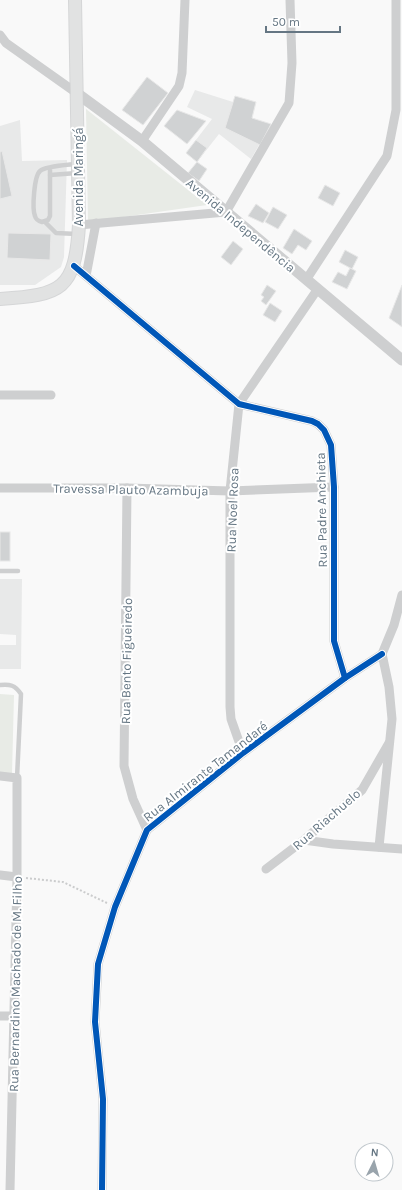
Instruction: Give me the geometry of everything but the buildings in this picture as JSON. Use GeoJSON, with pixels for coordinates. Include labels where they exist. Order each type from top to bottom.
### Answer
{"type":"FeatureCollection","features":[{"type":"Feature","properties":{"kind":"main road","name":"Avenida Maringá"},"geometry":{"type":"LineString","coordinates":[[0,299],[35,297],[48,294],[68,277],[74,266],[79,229],[78,94],[75,0]]}},
{"type":"Feature","properties":{"kind":"street"},"geometry":{"type":"LineString","coordinates":[[142,142],[179,86],[182,73],[185,0]]}},
{"type":"Feature","properties":{"kind":"street"},"geometry":{"type":"LineString","coordinates":[[79,229],[96,223],[226,212],[289,104],[292,63],[290,0]]}},
{"type":"Feature","properties":{"kind":"street"},"geometry":{"type":"LineString","coordinates":[[306,280],[387,156],[396,110],[396,0]]}},
{"type":"Feature","properties":{"kind":"street"},"geometry":{"type":"LineString","coordinates":[[0,35],[6,43],[78,94]]}},
{"type":"Feature","properties":{"kind":"street","name":"Avenida Independência"},"geometry":{"type":"LineString","coordinates":[[78,94],[142,142],[402,360]]}},
{"type":"Feature","properties":{"kind":"street"},"geometry":{"type":"LineString","coordinates":[[86,276],[96,223]]}},
{"type":"Feature","properties":{"kind":"street","name":"Rua Padre Anchieta"},"geometry":{"type":"LineString","coordinates":[[74,266],[239,404],[318,424],[324,430],[331,445],[334,487],[334,641],[345,678]]}},
{"type":"Feature","properties":{"kind":"street","name":"Rua Noel Rosa"},"geometry":{"type":"LineString","coordinates":[[243,754],[231,719],[230,707],[230,491],[239,404],[317,290]]}},
{"type":"Feature","properties":{"kind":"street"},"geometry":{"type":"LineString","coordinates":[[0,395],[51,395]]}},
{"type":"Feature","properties":{"kind":"street","name":"Travessa Plauto Azambuja"},"geometry":{"type":"LineString","coordinates":[[0,488],[127,488],[230,491],[334,487]]}},
{"type":"Feature","properties":{"kind":"street","name":"Rua Bento Figueiredo"},"geometry":{"type":"LineString","coordinates":[[127,488],[124,766],[133,799],[147,830]]}},
{"type":"Feature","properties":{"kind":"street"},"geometry":{"type":"LineString","coordinates":[[380,847],[392,719],[389,687],[382,654],[394,625],[402,594]]}},
{"type":"Feature","properties":{"kind":"street","name":"Rua Almirante Tamandaré"},"geometry":{"type":"LineString","coordinates":[[102,1190],[103,1099],[95,1022],[98,964],[115,907],[147,830],[243,754],[345,678],[382,654]]}},
{"type":"Feature","properties":{"kind":"street"},"geometry":{"type":"LineString","coordinates":[[392,719],[402,723]]}},
{"type":"Feature","properties":{"kind":"street","name":"Rua Riachuelo"},"geometry":{"type":"LineString","coordinates":[[266,869],[304,840],[362,790],[390,740]]}},
{"type":"Feature","properties":{"kind":"street"},"geometry":{"type":"LineString","coordinates":[[0,776],[17,778]]}},
{"type":"Feature","properties":{"kind":"street","name":"Rua Bernardino Machado de M. Filho"},"geometry":{"type":"LineString","coordinates":[[10,1190],[17,877],[17,778]]}},
{"type":"Feature","properties":{"kind":"street"},"geometry":{"type":"LineString","coordinates":[[304,840],[333,844],[402,849]]}},
{"type":"Feature","properties":{"kind":"street"},"geometry":{"type":"LineString","coordinates":[[0,875],[17,877]]}},
{"type":"Feature","properties":{"kind":"street"},"geometry":{"type":"LineString","coordinates":[[0,1016],[14,1016]]}},
{"type":"Feature","properties":{"kind":"lane"},"geometry":{"type":"LineString","coordinates":[[78,168],[50,168],[41,170],[37,174],[35,182],[34,214],[37,220],[45,222],[56,233],[79,229]]}},
{"type":"Feature","properties":{"kind":"lane"},"geometry":{"type":"LineString","coordinates":[[45,222],[50,216],[50,168]]}},
{"type":"Feature","properties":{"kind":"lane"},"geometry":{"type":"LineString","coordinates":[[50,175],[78,168]]}},
{"type":"Feature","properties":{"kind":"lane"},"geometry":{"type":"LineString","coordinates":[[0,571],[18,571]]}},
{"type":"Feature","properties":{"kind":"lane"},"geometry":{"type":"LineString","coordinates":[[0,685],[10,684],[17,687],[21,694],[17,778]]}},
{"type":"Feature","properties":{"kind":"path"},"geometry":{"type":"LineString","coordinates":[[17,877],[48,879],[63,882],[115,907]]}},
{"type":"Feature","properties":{"kind":"shaded area"},"geometry":{"type":"Polygon","coordinates":[[[195,90],[233,102],[235,96],[252,118],[271,124],[251,159],[219,134],[197,162],[186,153],[212,119],[187,107],[195,90]]]}},
{"type":"Feature","properties":{"kind":"shaded area"},"geometry":{"type":"Polygon","coordinates":[[[86,109],[207,205],[88,222],[86,109]]]}},
{"type":"Feature","properties":{"kind":"shaded area"},"geometry":{"type":"Polygon","coordinates":[[[20,120],[22,161],[67,160],[64,257],[61,267],[35,285],[0,285],[0,126],[20,120]]]}},
{"type":"Feature","properties":{"kind":"shaded area"},"geometry":{"type":"Polygon","coordinates":[[[0,579],[22,579],[21,669],[0,669],[0,645],[16,645],[16,635],[0,634],[0,579]]]}},
{"type":"Feature","properties":{"kind":"shaded area"},"geometry":{"type":"Polygon","coordinates":[[[0,694],[14,695],[12,774],[0,773],[0,694]]]}},
{"type":"Feature","properties":{"kind":"cycle path"},"geometry":{"type":"LineString","coordinates":[[74,266],[239,404],[312,421],[324,430],[331,445],[334,487],[334,641],[345,678]]}},
{"type":"Feature","properties":{"kind":"cycle path"},"geometry":{"type":"LineString","coordinates":[[102,1190],[103,1099],[95,1022],[98,964],[115,907],[147,830],[243,753],[345,678],[382,654]]}}]}
